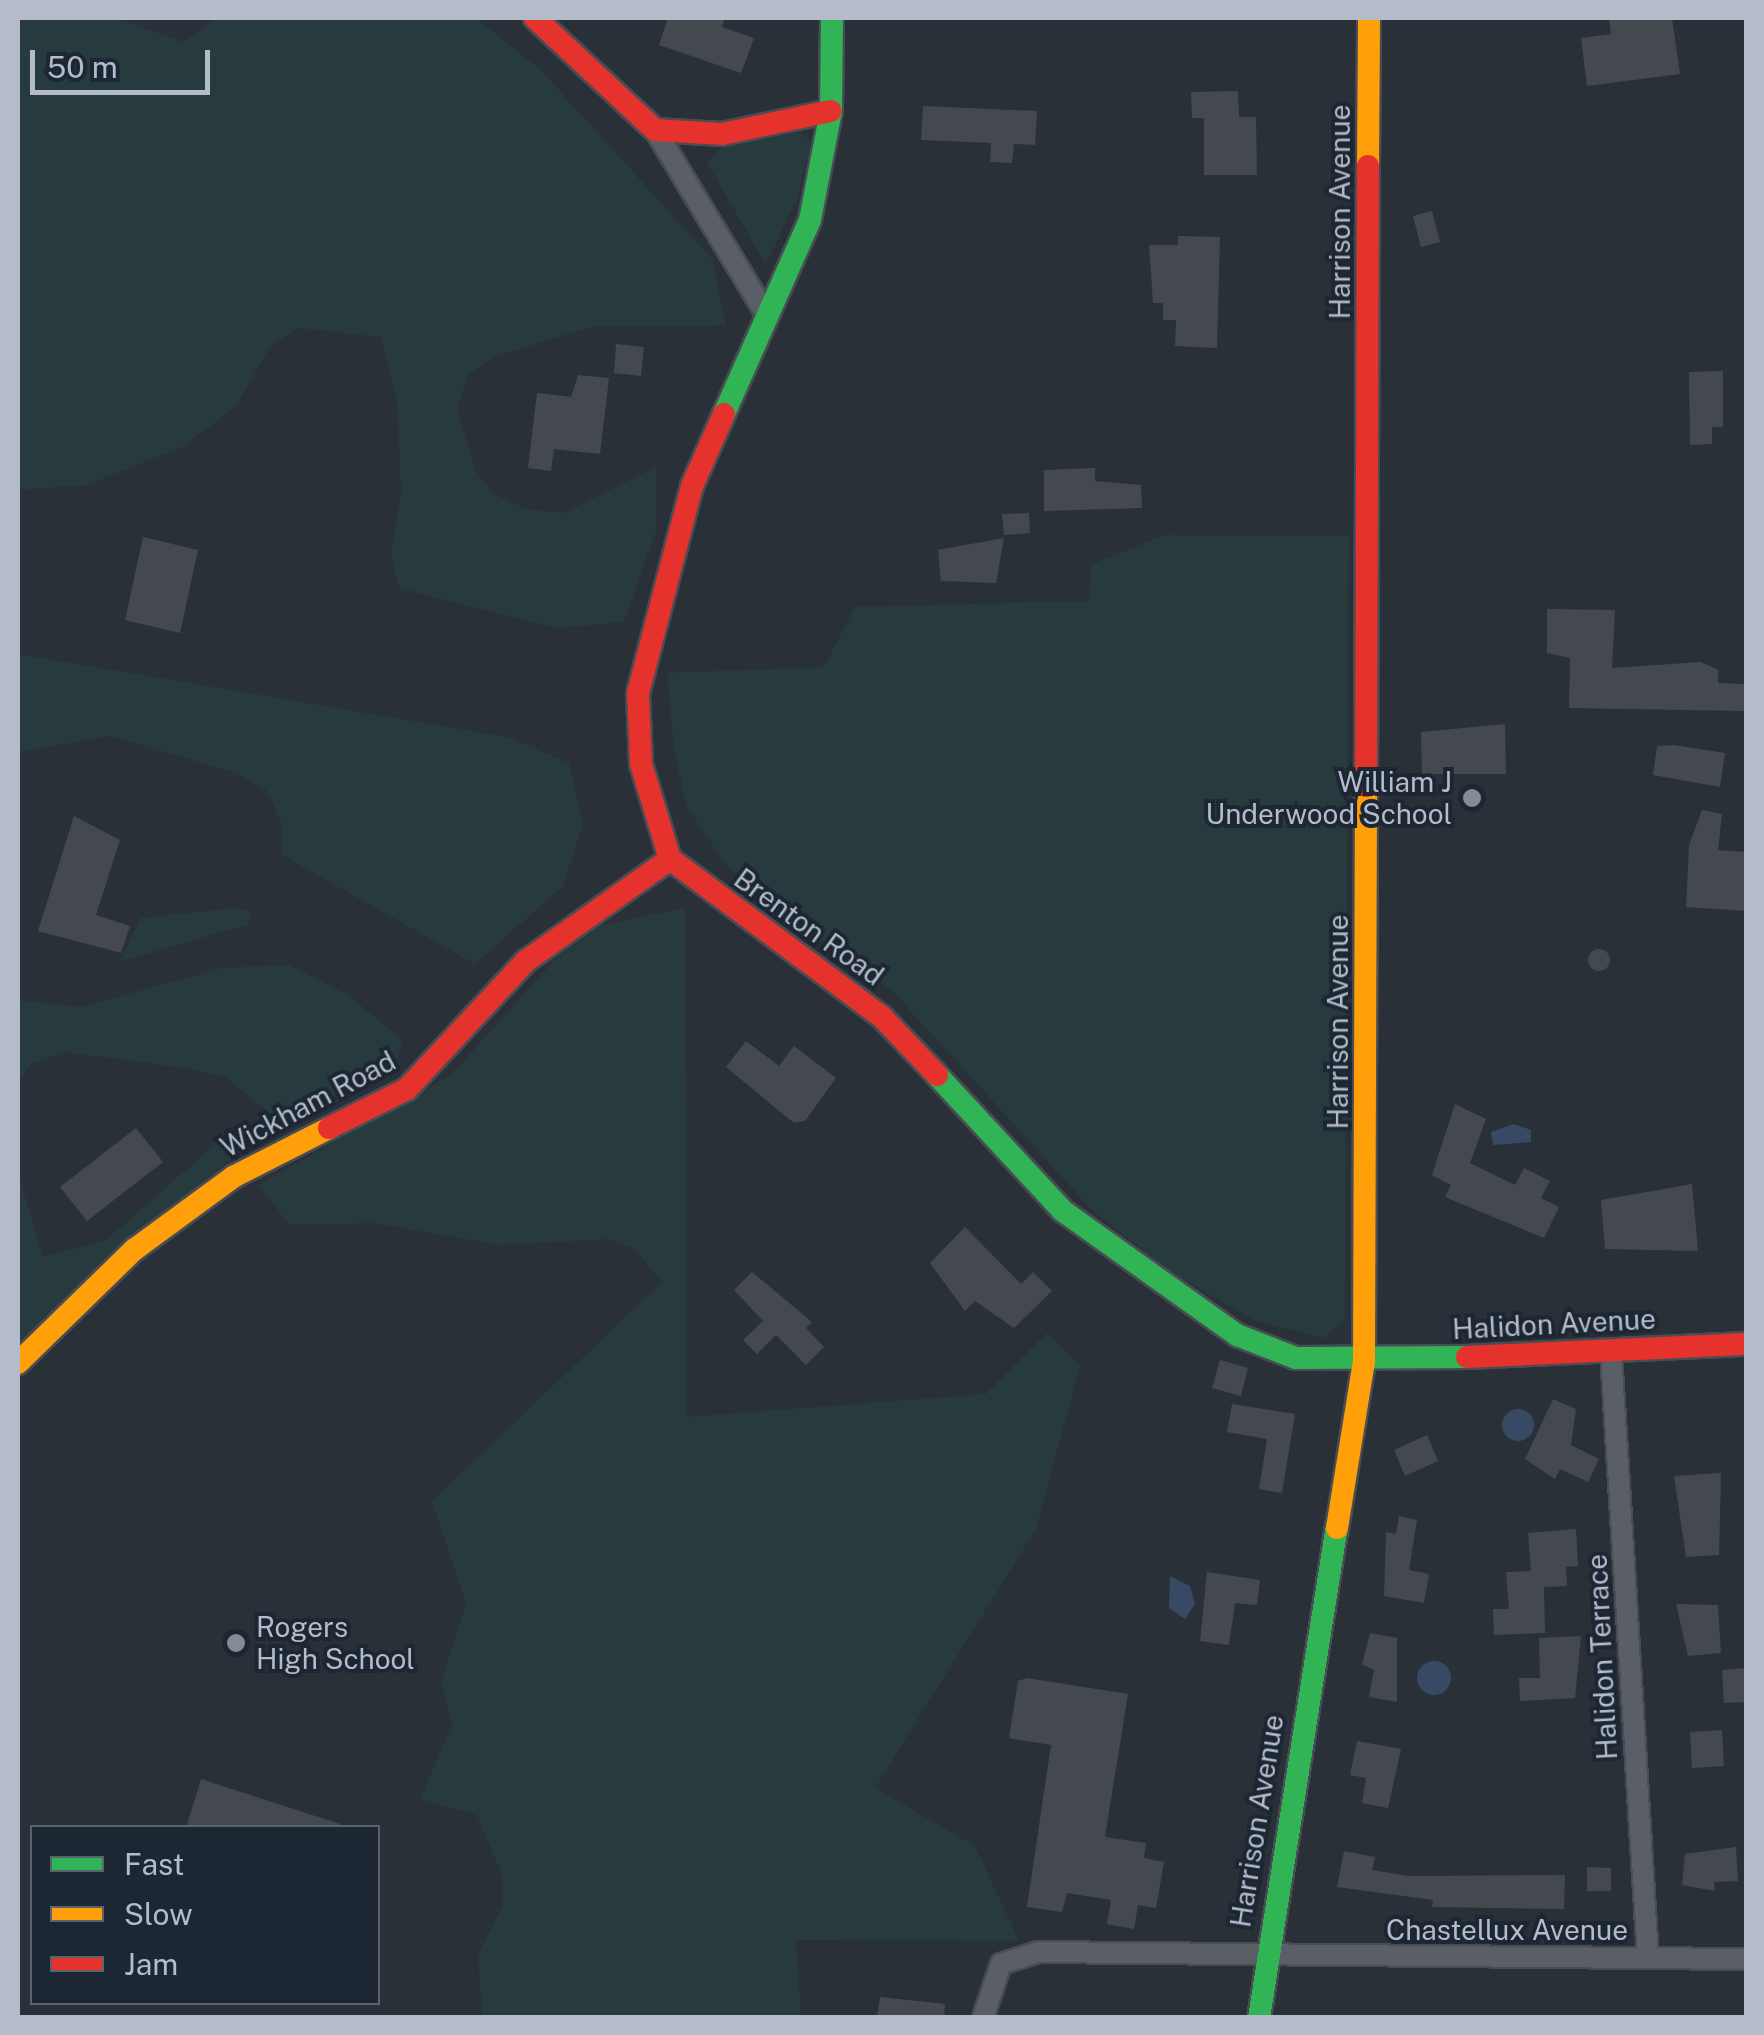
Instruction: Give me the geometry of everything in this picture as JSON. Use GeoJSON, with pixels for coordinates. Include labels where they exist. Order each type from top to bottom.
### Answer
{"type":"FeatureCollection","features":[{"type":"Feature","properties":{"kind":"street"},"geometry":{"type":"LineString","coordinates":[[535,18],[655,130],[768,317]]}},
{"type":"Feature","properties":{"kind":"street"},"geometry":{"type":"LineString","coordinates":[[670,858],[642,764],[638,687],[670,550],[810,220],[831,111],[832,18]]}},
{"type":"Feature","properties":{"kind":"street","name":"Harrison Avenue"},"geometry":{"type":"LineString","coordinates":[[1258,2018],[1364,1362],[1369,18]]}},
{"type":"Feature","properties":{"kind":"street"},"geometry":{"type":"LineString","coordinates":[[655,130],[722,134],[831,111]]}},
{"type":"Feature","properties":{"kind":"street","name":"Brenton Road"},"geometry":{"type":"LineString","coordinates":[[670,858],[860,998],[1063,1210],[1206,1322],[1296,1358],[1364,1362]]}},
{"type":"Feature","properties":{"kind":"street","name":"Wickham Road"},"geometry":{"type":"LineString","coordinates":[[18,1363],[136,1249],[232,1177],[407,1089],[526,962],[670,858]]}},
{"type":"Feature","properties":{"kind":"street","name":"Halidon Avenue"},"geometry":{"type":"LineString","coordinates":[[1364,1362],[1746,1344]]}},
{"type":"Feature","properties":{"kind":"street","name":"Halidon Terrace"},"geometry":{"type":"LineString","coordinates":[[1611,1353],[1648,1958]]}},
{"type":"Feature","properties":{"kind":"street","name":"Chastellux Avenue"},"geometry":{"type":"LineString","coordinates":[[983,2018],[992,1978],[1018,1955],[1746,1959]]}},
{"type":"Feature","properties":{"kind":"green space"},"geometry":{"type":"Polygon","coordinates":[[[18,18],[116,18],[183,42],[216,18],[475,18],[538,67],[712,259],[726,325],[591,327],[497,356],[468,375],[457,408],[475,470],[495,495],[527,509],[564,513],[657,466],[656,531],[624,622],[558,628],[399,588],[391,556],[401,491],[397,402],[381,337],[299,328],[272,344],[236,406],[184,446],[87,485],[18,490],[18,18]]]}},
{"type":"Feature","properties":{"kind":"green space"},"geometry":{"type":"Polygon","coordinates":[[[801,132],[811,142],[798,196],[766,265],[707,162],[721,147],[801,132]]]}},
{"type":"Feature","properties":{"kind":"green space"},"geometry":{"type":"Polygon","coordinates":[[[1164,535],[1349,536],[1345,1319],[1324,1338],[1254,1320],[1172,1273],[1093,1211],[895,994],[727,867],[686,805],[674,748],[667,673],[824,667],[855,607],[1090,601],[1091,565],[1164,535]]]}},
{"type":"Feature","properties":{"kind":"green space"},"geometry":{"type":"Polygon","coordinates":[[[18,654],[508,737],[569,763],[583,824],[563,886],[475,964],[282,855],[281,821],[266,790],[236,773],[111,736],[18,752],[18,654]]]}},
{"type":"Feature","properties":{"kind":"green space"},"geometry":{"type":"Polygon","coordinates":[[[232,908],[251,911],[249,924],[119,962],[141,918],[232,908]]]}},
{"type":"Feature","properties":{"kind":"green space"},"geometry":{"type":"Polygon","coordinates":[[[685,908],[687,1417],[986,1394],[1047,1333],[1080,1365],[1036,1529],[875,1788],[975,1846],[1019,1941],[796,1940],[801,2017],[482,2017],[478,1954],[503,1905],[502,1874],[477,1815],[420,1799],[452,1724],[441,1683],[466,1603],[432,1501],[662,1282],[633,1247],[607,1239],[500,1245],[373,1223],[290,1225],[258,1185],[451,1075],[558,956],[602,925],[685,908]]]}},
{"type":"Feature","properties":{"kind":"green space"},"geometry":{"type":"Polygon","coordinates":[[[290,965],[350,996],[402,1040],[394,1070],[277,1120],[227,1078],[193,1069],[64,1052],[31,1064],[18,1082],[18,1000],[81,1007],[222,968],[290,965]]]}},
{"type":"Feature","properties":{"kind":"green space"},"geometry":{"type":"Polygon","coordinates":[[[228,1133],[239,1137],[236,1154],[18,1344],[18,1173],[43,1257],[105,1241],[228,1133]]]}},
{"type":"Feature","properties":{"kind":"water"},"geometry":{"type":"Polygon","coordinates":[[[1514,1124],[1531,1130],[1531,1142],[1493,1145],[1491,1132],[1514,1124]]]}},
{"type":"Feature","properties":{"kind":"water"},"geometry":{"type":"Polygon","coordinates":[[[1518,1409],[1529,1414],[1534,1425],[1529,1436],[1518,1441],[1507,1436],[1502,1425],[1507,1414],[1518,1409]]]}},
{"type":"Feature","properties":{"kind":"water"},"geometry":{"type":"Polygon","coordinates":[[[1170,1576],[1190,1586],[1195,1604],[1185,1619],[1169,1608],[1170,1576]]]}},
{"type":"Feature","properties":{"kind":"water"},"geometry":{"type":"Polygon","coordinates":[[[1434,1661],[1446,1666],[1451,1678],[1446,1690],[1434,1695],[1422,1690],[1417,1678],[1422,1666],[1434,1661]]]}},
{"type":"Feature","properties":{"kind":"building"},"geometry":{"type":"Polygon","coordinates":[[[668,18],[725,18],[722,27],[754,38],[741,73],[659,45],[668,18]]]}},
{"type":"Feature","properties":{"kind":"building"},"geometry":{"type":"Polygon","coordinates":[[[1609,18],[1672,18],[1680,74],[1587,86],[1581,38],[1611,34],[1609,18]]]}},
{"type":"Feature","properties":{"kind":"building"},"geometry":{"type":"Polygon","coordinates":[[[1238,91],[1239,117],[1256,117],[1257,175],[1204,175],[1204,118],[1192,118],[1191,92],[1238,91]]]}},
{"type":"Feature","properties":{"kind":"building"},"geometry":{"type":"Polygon","coordinates":[[[923,106],[1037,111],[1035,145],[1014,144],[1012,163],[990,162],[991,143],[921,140],[923,106]]]}},
{"type":"Feature","properties":{"kind":"building"},"geometry":{"type":"Polygon","coordinates":[[[1432,211],[1440,242],[1421,247],[1413,216],[1432,211]]]}},
{"type":"Feature","properties":{"kind":"building"},"geometry":{"type":"Polygon","coordinates":[[[1178,236],[1220,237],[1217,348],[1175,346],[1176,320],[1163,320],[1163,303],[1153,303],[1149,245],[1178,245],[1178,236]]]}},
{"type":"Feature","properties":{"kind":"building"},"geometry":{"type":"Polygon","coordinates":[[[616,344],[644,347],[641,376],[614,373],[616,344]]]}},
{"type":"Feature","properties":{"kind":"building"},"geometry":{"type":"Polygon","coordinates":[[[1723,371],[1723,427],[1712,427],[1712,444],[1690,445],[1689,372],[1723,371]]]}},
{"type":"Feature","properties":{"kind":"building"},"geometry":{"type":"Polygon","coordinates":[[[578,375],[609,378],[600,454],[554,449],[551,471],[528,468],[537,393],[571,397],[578,375]]]}},
{"type":"Feature","properties":{"kind":"building"},"geometry":{"type":"Polygon","coordinates":[[[1095,468],[1095,481],[1141,485],[1142,508],[1044,511],[1044,470],[1095,468]]]}},
{"type":"Feature","properties":{"kind":"building"},"geometry":{"type":"Polygon","coordinates":[[[1029,513],[1030,533],[1004,535],[1002,514],[1029,513]]]}},
{"type":"Feature","properties":{"kind":"building"},"geometry":{"type":"Polygon","coordinates":[[[143,537],[198,550],[180,633],[125,620],[143,537]]]}},
{"type":"Feature","properties":{"kind":"building"},"geometry":{"type":"Polygon","coordinates":[[[1004,538],[996,583],[941,581],[938,550],[1004,538]]]}},
{"type":"Feature","properties":{"kind":"building"},"geometry":{"type":"Polygon","coordinates":[[[1547,609],[1615,610],[1612,668],[1701,662],[1718,670],[1718,683],[1745,684],[1745,711],[1569,708],[1570,658],[1547,653],[1547,609]]]}},
{"type":"Feature","properties":{"kind":"building"},"geometry":{"type":"Polygon","coordinates":[[[1505,724],[1506,774],[1422,774],[1421,732],[1505,724]]]}},
{"type":"Feature","properties":{"kind":"building"},"geometry":{"type":"Polygon","coordinates":[[[1657,746],[1725,753],[1720,787],[1653,775],[1657,746]]]}},
{"type":"Feature","properties":{"kind":"building"},"geometry":{"type":"Polygon","coordinates":[[[1702,810],[1722,814],[1718,850],[1746,852],[1746,911],[1686,907],[1689,845],[1702,810]]]}},
{"type":"Feature","properties":{"kind":"building"},"geometry":{"type":"Polygon","coordinates":[[[74,816],[120,840],[96,915],[130,926],[121,953],[38,931],[74,816]]]}},
{"type":"Feature","properties":{"kind":"building"},"geometry":{"type":"Polygon","coordinates":[[[1599,949],[1610,960],[1599,971],[1588,960],[1599,949]]]}},
{"type":"Feature","properties":{"kind":"building"},"geometry":{"type":"Polygon","coordinates":[[[746,1041],[779,1066],[794,1046],[836,1078],[805,1121],[794,1123],[726,1067],[746,1041]]]}},
{"type":"Feature","properties":{"kind":"building"},"geometry":{"type":"Polygon","coordinates":[[[1455,1104],[1486,1119],[1470,1163],[1515,1185],[1524,1168],[1550,1181],[1541,1198],[1559,1207],[1544,1238],[1445,1197],[1451,1185],[1432,1175],[1455,1104]]]}},
{"type":"Feature","properties":{"kind":"building"},"geometry":{"type":"Polygon","coordinates":[[[136,1128],[163,1162],[87,1221],[60,1187],[136,1128]]]}},
{"type":"Feature","properties":{"kind":"building"},"geometry":{"type":"Polygon","coordinates":[[[1692,1184],[1698,1251],[1605,1249],[1601,1200],[1692,1184]]]}},
{"type":"Feature","properties":{"kind":"building"},"geometry":{"type":"Polygon","coordinates":[[[965,1227],[1021,1284],[1033,1272],[1052,1291],[1014,1328],[975,1301],[965,1311],[930,1263],[965,1227]]]}},
{"type":"Feature","properties":{"kind":"building"},"geometry":{"type":"Polygon","coordinates":[[[752,1272],[812,1322],[806,1328],[824,1347],[806,1365],[776,1335],[757,1354],[743,1340],[763,1321],[734,1290],[752,1272]]]}},
{"type":"Feature","properties":{"kind":"building"},"geometry":{"type":"Polygon","coordinates":[[[1220,1360],[1248,1368],[1241,1396],[1212,1388],[1220,1360]]]}},
{"type":"Feature","properties":{"kind":"building"},"geometry":{"type":"Polygon","coordinates":[[[1553,1399],[1576,1409],[1571,1445],[1599,1459],[1588,1482],[1560,1469],[1555,1479],[1525,1459],[1553,1399]]]}},
{"type":"Feature","properties":{"kind":"building"},"geometry":{"type":"Polygon","coordinates":[[[1232,1404],[1295,1414],[1282,1493],[1259,1489],[1267,1439],[1227,1432],[1232,1404]]]}},
{"type":"Feature","properties":{"kind":"building"},"geometry":{"type":"Polygon","coordinates":[[[1427,1435],[1438,1461],[1405,1476],[1394,1450],[1427,1435]]]}},
{"type":"Feature","properties":{"kind":"building"},"geometry":{"type":"Polygon","coordinates":[[[1721,1473],[1719,1555],[1686,1557],[1674,1476],[1721,1473]]]}},
{"type":"Feature","properties":{"kind":"building"},"geometry":{"type":"Polygon","coordinates":[[[1399,1516],[1417,1520],[1409,1570],[1429,1574],[1424,1603],[1384,1596],[1386,1532],[1396,1534],[1399,1516]]]}},
{"type":"Feature","properties":{"kind":"building"},"geometry":{"type":"Polygon","coordinates":[[[1576,1529],[1578,1566],[1566,1567],[1567,1586],[1544,1587],[1545,1633],[1494,1635],[1493,1609],[1509,1609],[1506,1572],[1531,1571],[1528,1533],[1576,1529]]]}},
{"type":"Feature","properties":{"kind":"building"},"geometry":{"type":"Polygon","coordinates":[[[1207,1572],[1260,1580],[1257,1605],[1235,1603],[1229,1645],[1200,1641],[1207,1572]]]}},
{"type":"Feature","properties":{"kind":"building"},"geometry":{"type":"Polygon","coordinates":[[[1676,1604],[1718,1605],[1721,1653],[1688,1656],[1676,1604]]]}},
{"type":"Feature","properties":{"kind":"building"},"geometry":{"type":"Polygon","coordinates":[[[1370,1633],[1397,1638],[1397,1702],[1369,1697],[1374,1670],[1362,1664],[1370,1633]]]}},
{"type":"Feature","properties":{"kind":"building"},"geometry":{"type":"Polygon","coordinates":[[[1581,1636],[1575,1698],[1520,1701],[1519,1678],[1540,1678],[1539,1638],[1581,1636]]]}},
{"type":"Feature","properties":{"kind":"building"},"geometry":{"type":"Polygon","coordinates":[[[1744,1668],[1746,1702],[1724,1703],[1722,1670],[1744,1668]]]}},
{"type":"Feature","properties":{"kind":"building"},"geometry":{"type":"Polygon","coordinates":[[[1027,1678],[1128,1694],[1105,1837],[1146,1843],[1144,1858],[1164,1862],[1156,1908],[1138,1905],[1134,1929],[1107,1924],[1111,1900],[1067,1893],[1062,1912],[1027,1907],[1051,1745],[1009,1738],[1018,1681],[1027,1678]]]}},
{"type":"Feature","properties":{"kind":"building"},"geometry":{"type":"Polygon","coordinates":[[[1722,1730],[1724,1766],[1692,1768],[1690,1732],[1722,1730]]]}},
{"type":"Feature","properties":{"kind":"building"},"geometry":{"type":"Polygon","coordinates":[[[1357,1741],[1401,1749],[1388,1808],[1362,1803],[1366,1778],[1350,1775],[1357,1741]]]}},
{"type":"Feature","properties":{"kind":"building"},"geometry":{"type":"Polygon","coordinates":[[[201,1779],[340,1824],[340,1825],[187,1825],[201,1779]]]}},
{"type":"Feature","properties":{"kind":"building"},"geometry":{"type":"Polygon","coordinates":[[[1736,1847],[1738,1881],[1714,1882],[1715,1891],[1682,1885],[1685,1854],[1736,1847]]]}},
{"type":"Feature","properties":{"kind":"building"},"geometry":{"type":"Polygon","coordinates":[[[1344,1851],[1375,1857],[1372,1870],[1408,1876],[1565,1875],[1564,1909],[1432,1907],[1433,1900],[1337,1887],[1344,1851]]]}},
{"type":"Feature","properties":{"kind":"building"},"geometry":{"type":"Polygon","coordinates":[[[1587,1867],[1611,1868],[1611,1891],[1587,1891],[1587,1867]]]}},
{"type":"Feature","properties":{"kind":"building"},"geometry":{"type":"Polygon","coordinates":[[[880,1997],[945,2004],[944,2018],[877,2018],[880,1997]]]}},
{"type":"Feature","properties":{"kind":"traffic: fast"},"geometry":{"type":"LineString","coordinates":[[724,414],[810,220],[831,111],[832,18]]}},
{"type":"Feature","properties":{"kind":"traffic: fast"},"geometry":{"type":"LineString","coordinates":[[937,1075],[1063,1211],[1237,1335],[1296,1358],[1467,1357]]}},
{"type":"Feature","properties":{"kind":"traffic: fast"},"geometry":{"type":"LineString","coordinates":[[1259,2018],[1337,1528]]}},
{"type":"Feature","properties":{"kind":"traffic: slow"},"geometry":{"type":"LineString","coordinates":[[1368,166],[1369,18]]}},
{"type":"Feature","properties":{"kind":"traffic: slow"},"geometry":{"type":"LineString","coordinates":[[1337,1528],[1364,1362],[1366,786]]}},
{"type":"Feature","properties":{"kind":"traffic: slow"},"geometry":{"type":"LineString","coordinates":[[18,1363],[135,1249],[233,1177],[329,1128]]}},
{"type":"Feature","properties":{"kind":"traffic: jam"},"geometry":{"type":"LineString","coordinates":[[535,18],[655,130],[722,134],[831,111]]}},
{"type":"Feature","properties":{"kind":"traffic: jam"},"geometry":{"type":"LineString","coordinates":[[1366,786],[1368,166]]}},
{"type":"Feature","properties":{"kind":"traffic: jam"},"geometry":{"type":"LineString","coordinates":[[724,414],[692,486],[638,694],[641,764],[670,859],[882,1017],[937,1075]]}},
{"type":"Feature","properties":{"kind":"traffic: jam"},"geometry":{"type":"LineString","coordinates":[[329,1128],[407,1089],[526,961],[670,859]]}},
{"type":"Feature","properties":{"kind":"traffic: jam"},"geometry":{"type":"LineString","coordinates":[[1467,1357],[1746,1344]]}},
{"type":"Feature","properties":{"kind":"place","name":"William J Underwood School"},"geometry":{"type":"Point","coordinates":[1472,798]}},
{"type":"Feature","properties":{"kind":"place","name":"Rogers High School"},"geometry":{"type":"Point","coordinates":[236,1643]}}]}
